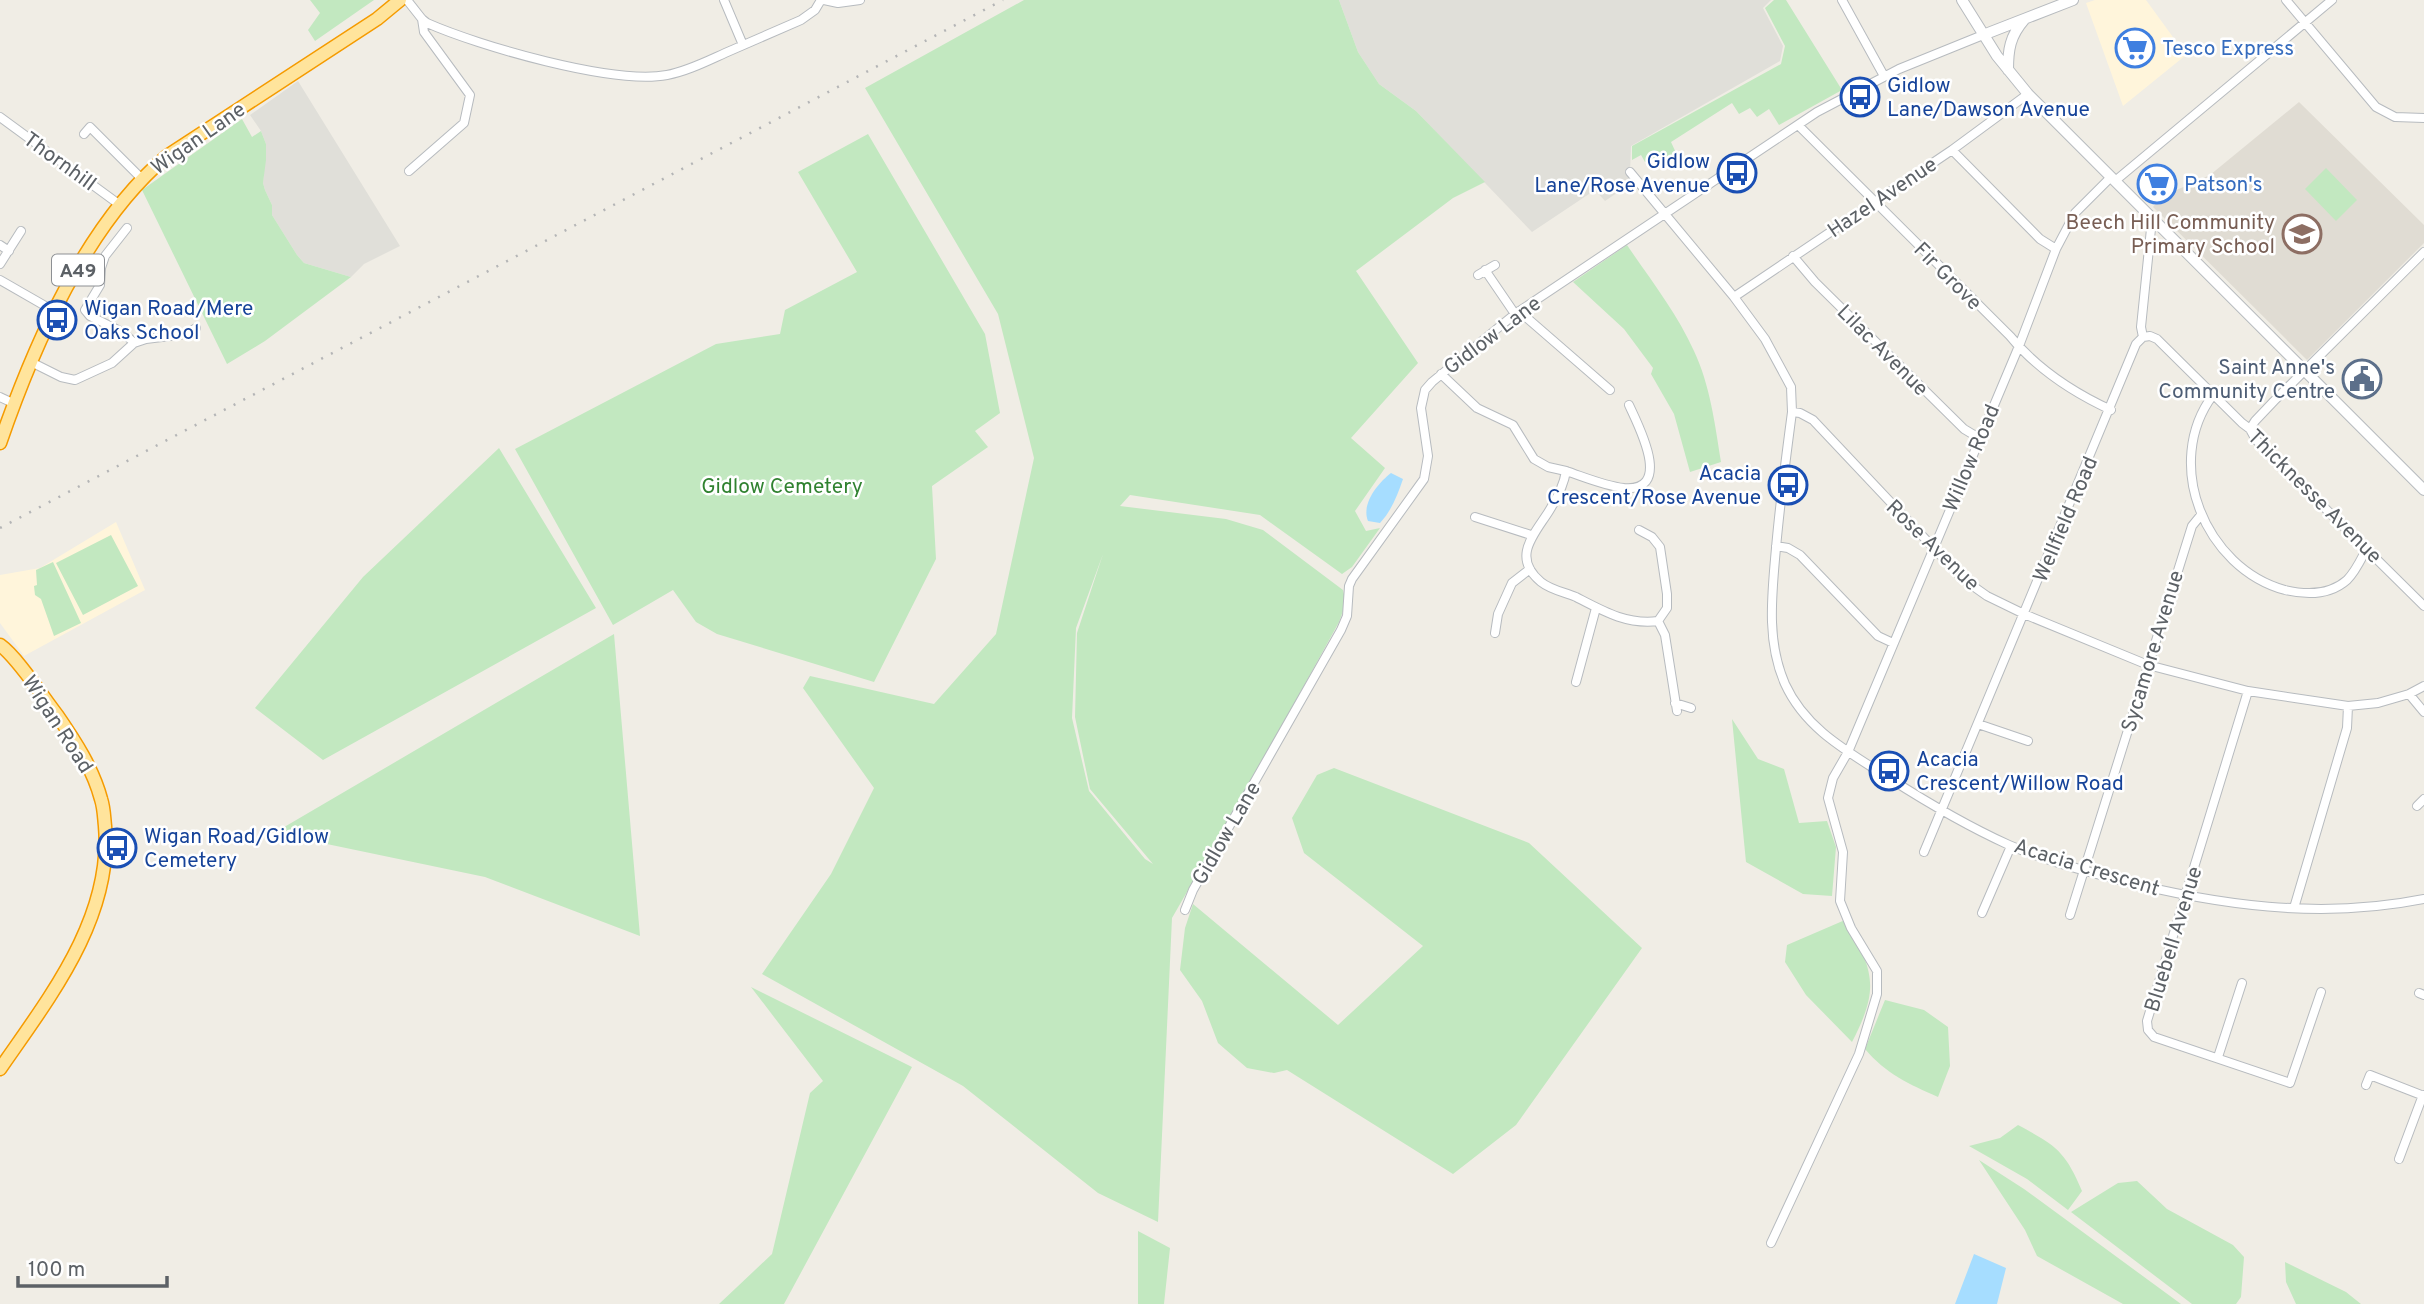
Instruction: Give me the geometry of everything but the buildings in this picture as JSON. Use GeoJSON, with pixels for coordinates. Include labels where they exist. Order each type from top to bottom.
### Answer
{"type":"FeatureCollection","features":[{"type":"Feature","properties":{"kind":"highway","name":"Wigan Lane"},"geometry":{"type":"LineString","coordinates":[[0,443],[54,311],[120,205],[142,179],[167,156],[377,19],[400,0]]}},
{"type":"Feature","properties":{"kind":"highway","name":"Wigan Road"},"geometry":{"type":"LineString","coordinates":[[0,635],[3,647],[49,705],[83,755],[102,802],[106,837],[104,867],[90,918],[61,981],[0,1069]]}},
{"type":"Feature","properties":{"kind":"street"},"geometry":{"type":"LineString","coordinates":[[407,0],[422,19],[453,33],[580,68],[653,77],[677,73],[806,17],[822,0],[838,3],[860,0]]}},
{"type":"Feature","properties":{"kind":"street"},"geometry":{"type":"LineString","coordinates":[[724,0],[743,45]]}},
{"type":"Feature","properties":{"kind":"street"},"geometry":{"type":"LineString","coordinates":[[1842,0],[1884,76]]}},
{"type":"Feature","properties":{"kind":"street"},"geometry":{"type":"LineString","coordinates":[[1962,0],[2008,72],[2028,94],[2424,490]]}},
{"type":"Feature","properties":{"kind":"street","name":"Gidlow Lane"},"geometry":{"type":"LineString","coordinates":[[1185,909],[1193,890],[1341,630],[1350,604],[1349,586],[1352,579],[1424,479],[1428,456],[1420,408],[1425,390],[1517,313],[1817,112],[1884,76],[1955,44],[2073,0]]}},
{"type":"Feature","properties":{"kind":"street"},"geometry":{"type":"LineString","coordinates":[[2286,0],[2376,107],[2395,117],[2424,118]]}},
{"type":"Feature","properties":{"kind":"street","name":"Willow Road"},"geometry":{"type":"LineString","coordinates":[[1770,1244],[1859,1054],[1877,994],[1877,971],[1851,928],[1840,901],[1843,852],[1828,798],[1833,778],[1848,751],[1933,549],[2056,248],[2076,213],[2113,179],[2333,0]]}},
{"type":"Feature","properties":{"kind":"street"},"geometry":{"type":"LineString","coordinates":[[409,171],[464,123],[470,95],[424,32],[422,19]]}},
{"type":"Feature","properties":{"kind":"street"},"geometry":{"type":"LineString","coordinates":[[2008,72],[2009,44],[2012,35],[2024,20]]}},
{"type":"Feature","properties":{"kind":"street","name":"Hazel Avenue"},"geometry":{"type":"LineString","coordinates":[[1734,297],[1952,150],[2028,94]]}},
{"type":"Feature","properties":{"kind":"street","name":"Thornhill"},"geometry":{"type":"LineString","coordinates":[[0,117],[120,205]]}},
{"type":"Feature","properties":{"kind":"street","name":"Fir Grove"},"geometry":{"type":"LineString","coordinates":[[1798,125],[2018,346],[2059,381],[2111,410]]}},
{"type":"Feature","properties":{"kind":"street"},"geometry":{"type":"LineString","coordinates":[[84,134],[90,127],[142,179]]}},
{"type":"Feature","properties":{"kind":"street"},"geometry":{"type":"LineString","coordinates":[[1952,150],[2040,239],[2056,248]]}},
{"type":"Feature","properties":{"kind":"street"},"geometry":{"type":"LineString","coordinates":[[1630,172],[1734,297],[1765,339],[1791,387],[1792,412]]}},
{"type":"Feature","properties":{"kind":"street","name":"Wellfield Road"},"geometry":{"type":"LineString","coordinates":[[1924,852],[2111,410],[2136,344],[2143,337],[2141,327],[2152,219]]}},
{"type":"Feature","properties":{"kind":"street"},"geometry":{"type":"LineString","coordinates":[[127,228],[105,256],[100,285],[85,310],[90,316],[124,333],[134,343]]}},
{"type":"Feature","properties":{"kind":"street"},"geometry":{"type":"LineString","coordinates":[[0,264],[21,231]]}},
{"type":"Feature","properties":{"kind":"street"},"geometry":{"type":"LineString","coordinates":[[0,245],[9,251]]}},
{"type":"Feature","properties":{"kind":"street"},"geometry":{"type":"LineString","coordinates":[[2250,429],[2424,252]]}},
{"type":"Feature","properties":{"kind":"street","name":"Lilac Avenue"},"geometry":{"type":"LineString","coordinates":[[1793,256],[1815,282],[1964,429],[1979,438]]}},
{"type":"Feature","properties":{"kind":"street"},"geometry":{"type":"LineString","coordinates":[[1495,265],[1482,273],[1517,313],[1611,390]]}},
{"type":"Feature","properties":{"kind":"street"},"geometry":{"type":"LineString","coordinates":[[0,280],[54,311]]}},
{"type":"Feature","properties":{"kind":"street"},"geometry":{"type":"LineString","coordinates":[[31,362],[61,377],[75,380],[112,363],[134,343],[186,334],[196,328]]}},
{"type":"Feature","properties":{"kind":"street","name":"Thicknesse Avenue"},"geometry":{"type":"LineString","coordinates":[[2143,337],[2150,336],[2157,340],[2250,429],[2256,440],[2424,606]]}},
{"type":"Feature","properties":{"kind":"street"},"geometry":{"type":"LineString","coordinates":[[1441,374],[1477,408],[1513,425],[1534,459],[1548,467],[1622,488],[1635,488],[1651,471],[1649,457],[1629,405]]}},
{"type":"Feature","properties":{"kind":"street"},"geometry":{"type":"LineString","coordinates":[[2213,395],[2202,413],[2192,443],[2190,477],[2201,515],[2214,538],[2236,563],[2264,581],[2295,593],[2319,592],[2339,585],[2353,573],[2367,548]]}},
{"type":"Feature","properties":{"kind":"street"},"geometry":{"type":"LineString","coordinates":[[0,397],[15,404]]}},
{"type":"Feature","properties":{"kind":"street","name":"Acacia Crescent"},"geometry":{"type":"LineString","coordinates":[[1792,412],[1776,546],[1772,614],[1779,668],[1791,695],[1807,719],[1825,736],[1941,811],[2047,860],[2217,902],[2294,908],[2359,908],[2424,899]]}},
{"type":"Feature","properties":{"kind":"street","name":"Rose Avenue"},"geometry":{"type":"LineString","coordinates":[[1792,412],[1813,420],[1963,579],[1987,596],[2024,614],[2148,665],[2248,691],[2348,706],[2378,703],[2409,694],[2424,686]]}},
{"type":"Feature","properties":{"kind":"street"},"geometry":{"type":"LineString","coordinates":[[1566,471],[1550,510],[1531,535],[1526,552],[1530,569],[1542,582],[1596,608],[1635,622],[1658,621]]}},
{"type":"Feature","properties":{"kind":"street","name":"Sycamore Avenue"},"geometry":{"type":"LineString","coordinates":[[2070,915],[2192,526],[2201,515]]}},
{"type":"Feature","properties":{"kind":"street"},"geometry":{"type":"LineString","coordinates":[[1475,517],[1531,535]]}},
{"type":"Feature","properties":{"kind":"street"},"geometry":{"type":"LineString","coordinates":[[1639,530],[1652,537],[1660,547],[1667,608],[1658,621]]}},
{"type":"Feature","properties":{"kind":"street"},"geometry":{"type":"LineString","coordinates":[[1776,546],[1788,548],[1800,555],[1878,636],[1893,643]]}},
{"type":"Feature","properties":{"kind":"street"},"geometry":{"type":"LineString","coordinates":[[1495,633],[1498,614],[1512,583],[1530,569]]}},
{"type":"Feature","properties":{"kind":"street"},"geometry":{"type":"LineString","coordinates":[[1576,682],[1596,608]]}},
{"type":"Feature","properties":{"kind":"street"},"geometry":{"type":"LineString","coordinates":[[1658,621],[1665,635],[1676,707],[1691,708]]}},
{"type":"Feature","properties":{"kind":"street","name":"Bluebell Avenue"},"geometry":{"type":"LineString","coordinates":[[2248,691],[2147,1021],[2148,1030],[2154,1037],[2290,1083],[2321,992]]}},
{"type":"Feature","properties":{"kind":"street"},"geometry":{"type":"LineString","coordinates":[[2409,694],[2424,712]]}},
{"type":"Feature","properties":{"kind":"street"},"geometry":{"type":"LineString","coordinates":[[2294,908],[2347,728],[2348,706]]}},
{"type":"Feature","properties":{"kind":"street"},"geometry":{"type":"LineString","coordinates":[[1978,724],[2028,741]]}},
{"type":"Feature","properties":{"kind":"street"},"geometry":{"type":"LineString","coordinates":[[1982,913],[2011,845]]}},
{"type":"Feature","properties":{"kind":"street"},"geometry":{"type":"LineString","coordinates":[[2218,1057],[2242,983]]}},
{"type":"Feature","properties":{"kind":"street"},"geometry":{"type":"LineString","coordinates":[[2366,1085],[2370,1075],[2423,1095],[2399,1159]]}},
{"type":"Feature","properties":{"kind":"shaded area"},"geometry":{"type":"Polygon","coordinates":[[[1339,0],[1771,0],[1763,8],[1783,46],[1780,61],[1631,146],[1630,172],[1633,182],[1605,201],[1595,190],[1532,232],[1416,111],[1379,84],[1358,52],[1339,0]]]}},
{"type":"Feature","properties":{"kind":"shaded area"},"geometry":{"type":"Polygon","coordinates":[[[2095,0],[2146,0],[2186,55],[2123,106],[2086,3],[2095,0]]]}},
{"type":"Feature","properties":{"kind":"shaded area"},"geometry":{"type":"Polygon","coordinates":[[[298,81],[400,246],[364,264],[351,277],[304,263],[272,215],[272,205],[263,183],[266,144],[250,115],[298,81]]]}},
{"type":"Feature","properties":{"kind":"shaded area","name":"Beech Hill Community Primary School"},"geometry":{"type":"Polygon","coordinates":[[[2299,102],[2424,225],[2424,243],[2307,360],[2153,207],[2161,197],[2210,175],[2299,102]]]}},
{"type":"Feature","properties":{"kind":"shaded area"},"geometry":{"type":"Polygon","coordinates":[[[116,522],[145,590],[24,656],[0,623],[0,575],[40,568],[116,522]]]}},
{"type":"Feature","properties":{"kind":"green space"},"geometry":{"type":"Polygon","coordinates":[[[310,0],[374,0],[315,41],[308,30],[320,13],[310,0]]]}},
{"type":"Feature","properties":{"kind":"green space"},"geometry":{"type":"Polygon","coordinates":[[[1024,0],[1339,0],[1358,52],[1379,84],[1416,111],[1485,182],[1453,198],[1356,271],[1418,363],[1351,438],[1385,468],[1355,511],[1366,531],[1380,528],[1352,567],[1342,574],[1260,515],[1130,495],[1120,506],[1226,519],[1263,530],[1343,590],[1346,603],[1339,622],[1272,744],[1172,918],[1158,1222],[1098,1193],[963,1086],[762,974],[831,874],[874,788],[803,688],[810,676],[934,704],[996,634],[1034,458],[998,314],[865,88],[1024,0]],[[1103,554],[1076,628],[1072,718],[1089,791],[1145,859],[1153,864],[1090,789],[1075,717],[1077,633],[1103,554]]]}},
{"type":"Feature","properties":{"kind":"green space"},"geometry":{"type":"Polygon","coordinates":[[[1774,0],[1786,0],[1842,90],[1779,125],[1769,109],[1757,117],[1750,108],[1739,114],[1732,103],[1671,142],[1677,155],[1653,169],[1641,155],[1632,160],[1632,146],[1781,64],[1785,46],[1765,8],[1774,0]]]}},
{"type":"Feature","properties":{"kind":"green space"},"geometry":{"type":"Polygon","coordinates":[[[242,119],[252,137],[261,131],[266,144],[263,183],[272,205],[272,215],[297,255],[304,263],[351,277],[265,341],[227,364],[142,190],[242,119]]]}},
{"type":"Feature","properties":{"kind":"green space","name":"Gidlow Cemetery"},"geometry":{"type":"Polygon","coordinates":[[[868,134],[985,334],[1000,413],[975,431],[988,447],[932,486],[936,559],[874,682],[717,634],[696,622],[673,590],[613,625],[515,449],[716,344],[780,334],[785,310],[857,272],[798,172],[868,134]]]}},
{"type":"Feature","properties":{"kind":"green space"},"geometry":{"type":"Polygon","coordinates":[[[2326,168],[2357,200],[2336,221],[2305,189],[2326,168]]]}},
{"type":"Feature","properties":{"kind":"green space"},"geometry":{"type":"Polygon","coordinates":[[[1627,245],[1671,310],[1700,364],[1714,419],[1721,462],[1690,472],[1674,414],[1651,374],[1653,368],[1624,329],[1573,282],[1627,245]]]}},
{"type":"Feature","properties":{"kind":"green space"},"geometry":{"type":"Polygon","coordinates":[[[499,448],[596,608],[323,760],[255,708],[363,577],[499,448]]]}},
{"type":"Feature","properties":{"kind":"green space"},"geometry":{"type":"Polygon","coordinates":[[[111,535],[138,586],[83,615],[56,563],[111,535]]]}},
{"type":"Feature","properties":{"kind":"green space"},"geometry":{"type":"Polygon","coordinates":[[[53,562],[81,623],[54,636],[41,599],[35,595],[34,586],[37,585],[36,570],[53,562]]]}},
{"type":"Feature","properties":{"kind":"green space"},"geometry":{"type":"Polygon","coordinates":[[[614,634],[640,936],[485,877],[274,833],[614,634]]]}},
{"type":"Feature","properties":{"kind":"green space"},"geometry":{"type":"Polygon","coordinates":[[[1732,719],[1758,759],[1784,769],[1799,823],[1827,821],[1836,847],[1832,896],[1803,894],[1746,862],[1732,719]]]}},
{"type":"Feature","properties":{"kind":"green space"},"geometry":{"type":"Polygon","coordinates":[[[1334,768],[1529,843],[1642,948],[1516,1125],[1453,1174],[1287,1070],[1274,1073],[1247,1068],[1218,1043],[1202,1001],[1180,970],[1185,928],[1193,904],[1338,1025],[1423,946],[1304,853],[1292,818],[1317,775],[1334,768]]]}},
{"type":"Feature","properties":{"kind":"green space"},"geometry":{"type":"Polygon","coordinates":[[[1845,920],[1862,953],[1870,980],[1867,1007],[1852,1042],[1806,995],[1785,962],[1787,945],[1845,920]]]}},
{"type":"Feature","properties":{"kind":"green space"},"geometry":{"type":"Polygon","coordinates":[[[751,987],[912,1067],[784,1304],[719,1304],[772,1254],[810,1093],[823,1081],[751,987]]]}},
{"type":"Feature","properties":{"kind":"green space"},"geometry":{"type":"Polygon","coordinates":[[[1885,1000],[1924,1010],[1948,1027],[1950,1066],[1938,1097],[1890,1072],[1865,1049],[1885,1000]]]}},
{"type":"Feature","properties":{"kind":"green space"},"geometry":{"type":"Polygon","coordinates":[[[2018,1125],[2058,1150],[2070,1166],[2082,1191],[2068,1210],[2027,1179],[1969,1146],[2000,1138],[2018,1125]]]}},
{"type":"Feature","properties":{"kind":"green space"},"geometry":{"type":"Polygon","coordinates":[[[1979,1160],[2024,1189],[2181,1304],[2123,1304],[2037,1256],[2025,1230],[1979,1160]]]}},
{"type":"Feature","properties":{"kind":"green space"},"geometry":{"type":"Polygon","coordinates":[[[2137,1181],[2167,1209],[2233,1245],[2244,1257],[2241,1297],[2236,1304],[2192,1304],[2071,1212],[2118,1183],[2137,1181]]]}},
{"type":"Feature","properties":{"kind":"green space"},"geometry":{"type":"Polygon","coordinates":[[[1138,1231],[1170,1248],[1164,1304],[1138,1304],[1138,1231]]]}},
{"type":"Feature","properties":{"kind":"green space"},"geometry":{"type":"Polygon","coordinates":[[[2285,1262],[2346,1292],[2361,1304],[2296,1304],[2286,1282],[2285,1262]]]}},
{"type":"Feature","properties":{"kind":"water"},"geometry":{"type":"Polygon","coordinates":[[[1391,473],[1403,479],[1394,502],[1380,523],[1368,521],[1366,514],[1369,501],[1376,488],[1391,473]]]}},
{"type":"Feature","properties":{"kind":"water"},"geometry":{"type":"Polygon","coordinates":[[[1974,1254],[2006,1268],[1997,1304],[1955,1304],[1974,1254]]]}},
{"type":"Feature","properties":{"kind":"railway"},"geometry":{"type":"LineString","coordinates":[[0,528],[1003,0]]}},
{"type":"Feature","properties":{"kind":"place","name":"Tesco Express"},"geometry":{"type":"Point","coordinates":[2135,48]}},
{"type":"Feature","properties":{"kind":"place","name":"Gidlow Lane/Dawson Avenue"},"geometry":{"type":"Point","coordinates":[1860,97]}},
{"type":"Feature","properties":{"kind":"place","name":"Gidlow Lane/Rose Avenue"},"geometry":{"type":"Point","coordinates":[1737,173]}},
{"type":"Feature","properties":{"kind":"place","name":"Patson's"},"geometry":{"type":"Point","coordinates":[2157,184]}},
{"type":"Feature","properties":{"kind":"place","name":"Beech Hill Community Primary School"},"geometry":{"type":"Point","coordinates":[2302,234]}},
{"type":"Feature","properties":{"kind":"place","name":"Wigan Road/Mere Oaks School"},"geometry":{"type":"Point","coordinates":[57,320]}},
{"type":"Feature","properties":{"kind":"place","name":"Saint Anne's Community Centre"},"geometry":{"type":"Point","coordinates":[2362,379]}},
{"type":"Feature","properties":{"kind":"place","name":"Acacia Crescent/Rose Avenue"},"geometry":{"type":"Point","coordinates":[1788,485]}},
{"type":"Feature","properties":{"kind":"place","name":"Acacia Crescent/Willow Road"},"geometry":{"type":"Point","coordinates":[1889,771]}},
{"type":"Feature","properties":{"kind":"place","name":"Wigan Road/Gidlow Cemetery"},"geometry":{"type":"Point","coordinates":[117,848]}}]}
